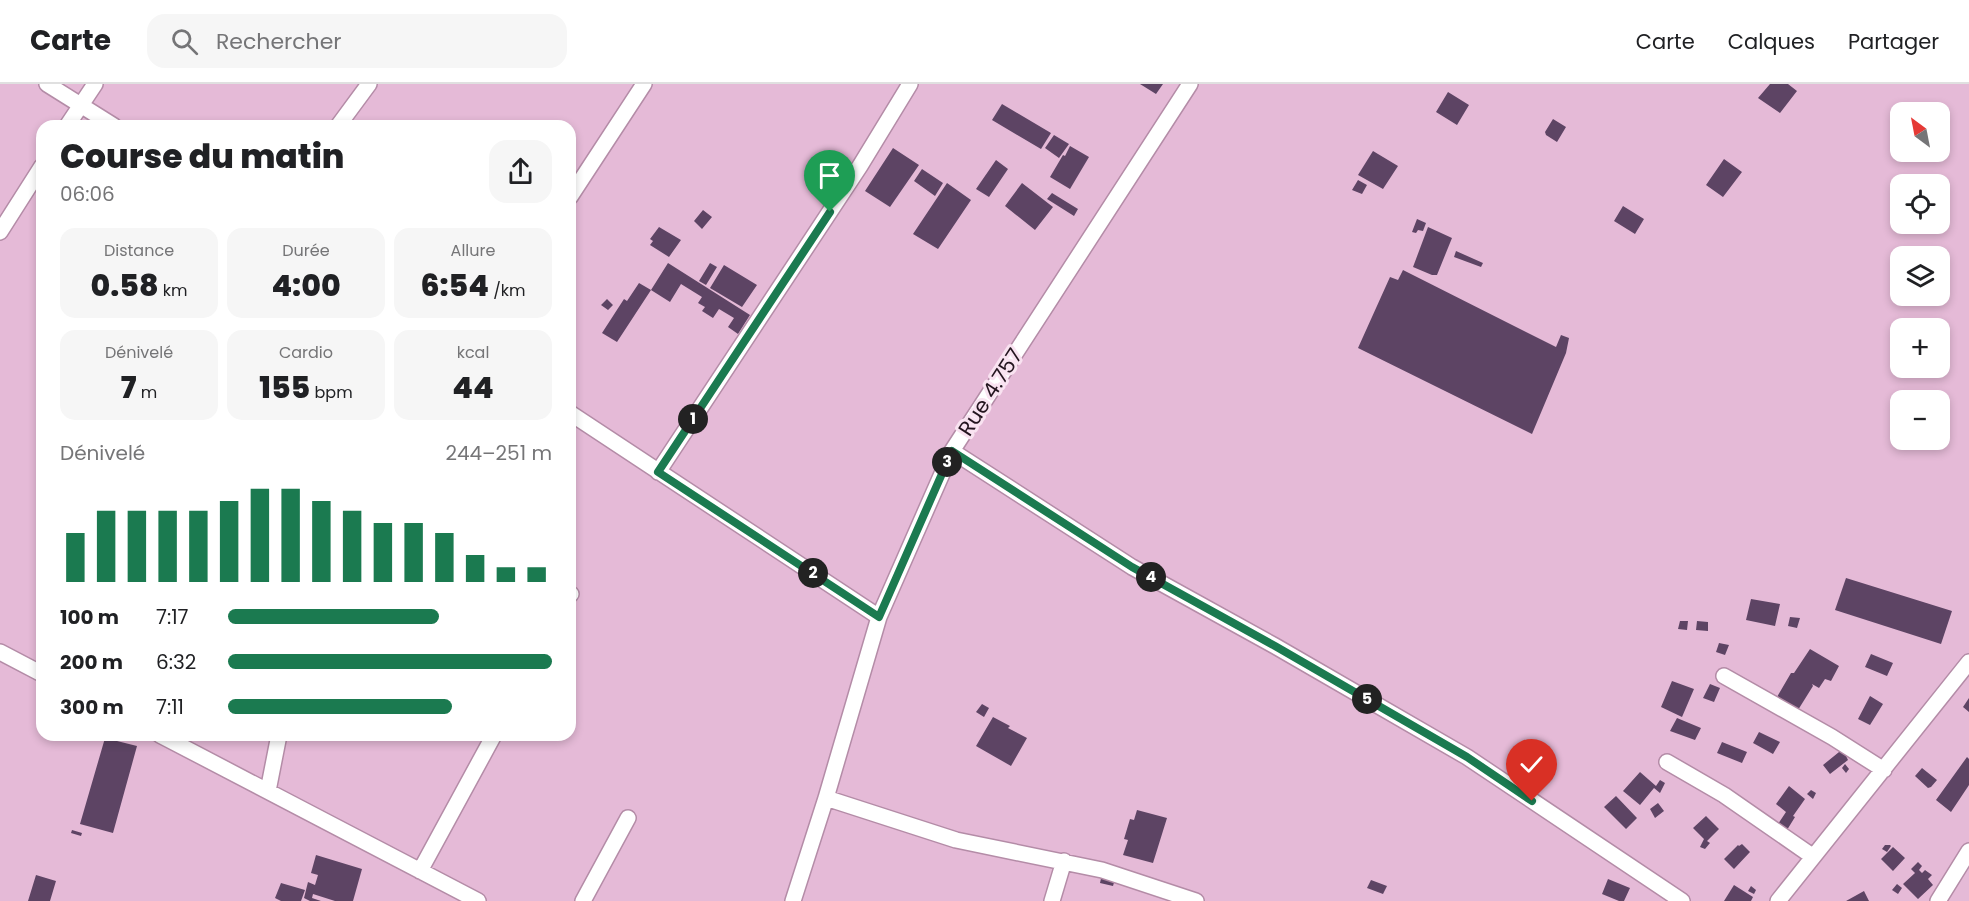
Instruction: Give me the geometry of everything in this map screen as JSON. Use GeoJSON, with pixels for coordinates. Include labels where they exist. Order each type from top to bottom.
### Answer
{"type":"FeatureCollection","features":[{"type":"Feature","properties":{"kind":"street"},"geometry":{"type":"LineString","coordinates":[[47,84],[105,120]]}},
{"type":"Feature","properties":{"kind":"street"},"geometry":{"type":"LineString","coordinates":[[71,120],[95,84]]}},
{"type":"Feature","properties":{"kind":"street"},"geometry":{"type":"LineString","coordinates":[[342,120],[369,84]]}},
{"type":"Feature","properties":{"kind":"street"},"geometry":{"type":"LineString","coordinates":[[576,188],[644,84]]}},
{"type":"Feature","properties":{"kind":"street"},"geometry":{"type":"LineString","coordinates":[[658,472],[860,166],[910,84]]}},
{"type":"Feature","properties":{"kind":"street","name":"Rue 4.757"},"geometry":{"type":"LineString","coordinates":[[793,901],[879,617],[952,451],[1190,84]]}},
{"type":"Feature","properties":{"kind":"street"},"geometry":{"type":"LineString","coordinates":[[0,232],[36,175]]}},
{"type":"Feature","properties":{"kind":"street"},"geometry":{"type":"LineString","coordinates":[[576,418],[879,617]]}},
{"type":"Feature","properties":{"kind":"street"},"geometry":{"type":"LineString","coordinates":[[952,451],[1132,567],[1275,646],[1467,757],[1682,901]]}},
{"type":"Feature","properties":{"kind":"street"},"geometry":{"type":"LineString","coordinates":[[0,652],[36,671]]}},
{"type":"Feature","properties":{"kind":"street"},"geometry":{"type":"LineString","coordinates":[[1778,901],[1969,662]]}},
{"type":"Feature","properties":{"kind":"street"},"geometry":{"type":"LineString","coordinates":[[1724,676],[1822,731],[1884,771]]}},
{"type":"Feature","properties":{"kind":"street"},"geometry":{"type":"LineString","coordinates":[[172,741],[478,901]]}},
{"type":"Feature","properties":{"kind":"street"},"geometry":{"type":"LineString","coordinates":[[268,791],[278,741]]}},
{"type":"Feature","properties":{"kind":"street"},"geometry":{"type":"LineString","coordinates":[[420,871],[491,741]]}},
{"type":"Feature","properties":{"kind":"street"},"geometry":{"type":"LineString","coordinates":[[1667,762],[1724,795],[1812,856]]}},
{"type":"Feature","properties":{"kind":"street"},"geometry":{"type":"LineString","coordinates":[[826,798],[956,840],[1102,870],[1192,900]]}},
{"type":"Feature","properties":{"kind":"street"},"geometry":{"type":"LineString","coordinates":[[583,901],[628,818]]}},
{"type":"Feature","properties":{"kind":"street"},"geometry":{"type":"LineString","coordinates":[[1941,901],[1969,851]]}},
{"type":"Feature","properties":{"kind":"street"},"geometry":{"type":"LineString","coordinates":[[1052,901],[1064,861]]}},
{"type":"Feature","properties":{"kind":"building"},"geometry":{"type":"Polygon","coordinates":[[[1140,84],[1163,84],[1156,94],[1140,84]]]}},
{"type":"Feature","properties":{"kind":"building"},"geometry":{"type":"Polygon","coordinates":[[[1770,84],[1788,84],[1797,91],[1780,113],[1758,98],[1770,84]]]}},
{"type":"Feature","properties":{"kind":"building"},"geometry":{"type":"Polygon","coordinates":[[[1448,92],[1469,105],[1457,125],[1436,112],[1448,92]]]}},
{"type":"Feature","properties":{"kind":"building"},"geometry":{"type":"Polygon","coordinates":[[[1002,104],[1051,133],[1041,149],[992,120],[1002,104]]]}},
{"type":"Feature","properties":{"kind":"building"},"geometry":{"type":"Polygon","coordinates":[[[1553,119],[1566,127],[1557,142],[1545,132],[1553,119]]]}},
{"type":"Feature","properties":{"kind":"building"},"geometry":{"type":"Polygon","coordinates":[[[1054,135],[1069,144],[1059,158],[1045,148],[1054,135]]]}},
{"type":"Feature","properties":{"kind":"building"},"geometry":{"type":"Polygon","coordinates":[[[1070,146],[1089,157],[1070,189],[1050,177],[1070,146]]]}},
{"type":"Feature","properties":{"kind":"building"},"geometry":{"type":"Polygon","coordinates":[[[893,148],[919,165],[890,207],[865,191],[893,148]]]}},
{"type":"Feature","properties":{"kind":"building"},"geometry":{"type":"Polygon","coordinates":[[[1373,151],[1398,166],[1383,189],[1358,175],[1373,151]]]}},
{"type":"Feature","properties":{"kind":"building"},"geometry":{"type":"Polygon","coordinates":[[[1724,159],[1742,172],[1723,197],[1706,185],[1724,159]]]}},
{"type":"Feature","properties":{"kind":"building"},"geometry":{"type":"Polygon","coordinates":[[[996,160],[1008,169],[989,197],[976,189],[996,160]]]}},
{"type":"Feature","properties":{"kind":"building"},"geometry":{"type":"Polygon","coordinates":[[[922,169],[943,183],[935,196],[914,181],[922,169]]]}},
{"type":"Feature","properties":{"kind":"building"},"geometry":{"type":"Polygon","coordinates":[[[1358,180],[1367,185],[1362,194],[1352,190],[1358,180]]]}},
{"type":"Feature","properties":{"kind":"building"},"geometry":{"type":"Polygon","coordinates":[[[947,183],[971,200],[938,249],[913,234],[947,183]]]}},
{"type":"Feature","properties":{"kind":"building"},"geometry":{"type":"Polygon","coordinates":[[[1022,183],[1053,207],[1035,230],[1005,206],[1022,183]]]}},
{"type":"Feature","properties":{"kind":"building"},"geometry":{"type":"Polygon","coordinates":[[[1052,193],[1078,209],[1074,216],[1047,199],[1052,193]]]}},
{"type":"Feature","properties":{"kind":"building"},"geometry":{"type":"Polygon","coordinates":[[[1623,206],[1644,219],[1635,234],[1614,221],[1623,206]]]}},
{"type":"Feature","properties":{"kind":"building"},"geometry":{"type":"Polygon","coordinates":[[[703,210],[712,217],[702,229],[694,221],[703,210]]]}},
{"type":"Feature","properties":{"kind":"building"},"geometry":{"type":"Polygon","coordinates":[[[1417,219],[1426,223],[1423,231],[1418,230],[1416,233],[1412,232],[1417,219]]]}},
{"type":"Feature","properties":{"kind":"building"},"geometry":{"type":"Polygon","coordinates":[[[659,227],[681,240],[669,257],[650,245],[653,241],[650,239],[659,227]]]}},
{"type":"Feature","properties":{"kind":"building"},"geometry":{"type":"Polygon","coordinates":[[[1428,227],[1452,238],[1437,275],[1413,267],[1428,227]]]}},
{"type":"Feature","properties":{"kind":"building"},"geometry":{"type":"Polygon","coordinates":[[[1456,251],[1483,263],[1481,267],[1454,257],[1456,251]]]}},
{"type":"Feature","properties":{"kind":"building"},"geometry":{"type":"Polygon","coordinates":[[[668,263],[750,315],[738,334],[728,327],[734,318],[719,309],[713,318],[702,311],[705,307],[698,303],[702,297],[681,284],[670,302],[651,290],[668,263]]]}},
{"type":"Feature","properties":{"kind":"building"},"geometry":{"type":"Polygon","coordinates":[[[710,263],[717,267],[706,285],[699,281],[710,263]]]}},
{"type":"Feature","properties":{"kind":"building"},"geometry":{"type":"Polygon","coordinates":[[[724,265],[757,285],[742,307],[710,288],[724,265]]]}},
{"type":"Feature","properties":{"kind":"building"},"geometry":{"type":"Polygon","coordinates":[[[1403,270],[1556,347],[1561,335],[1569,338],[1566,353],[1532,434],[1358,348],[1390,277],[1398,280],[1403,270]]]}},
{"type":"Feature","properties":{"kind":"building"},"geometry":{"type":"Polygon","coordinates":[[[639,283],[651,290],[617,342],[602,333],[624,299],[627,301],[639,283]]]}},
{"type":"Feature","properties":{"kind":"building"},"geometry":{"type":"Polygon","coordinates":[[[607,299],[613,305],[608,310],[601,305],[607,299]]]}},
{"type":"Feature","properties":{"kind":"building"},"geometry":{"type":"Polygon","coordinates":[[[1846,578],[1952,611],[1941,644],[1835,610],[1846,578]]]}},
{"type":"Feature","properties":{"kind":"building"},"geometry":{"type":"Polygon","coordinates":[[[1751,599],[1780,604],[1775,626],[1746,620],[1751,599]]]}},
{"type":"Feature","properties":{"kind":"building"},"geometry":{"type":"Polygon","coordinates":[[[1790,617],[1800,618],[1797,628],[1788,626],[1790,617]]]}},
{"type":"Feature","properties":{"kind":"building"},"geometry":{"type":"Polygon","coordinates":[[[1680,621],[1688,621],[1687,630],[1678,629],[1680,621]]]}},
{"type":"Feature","properties":{"kind":"building"},"geometry":{"type":"Polygon","coordinates":[[[1697,621],[1708,622],[1708,631],[1696,630],[1697,621]]]}},
{"type":"Feature","properties":{"kind":"building"},"geometry":{"type":"Polygon","coordinates":[[[1719,643],[1729,645],[1725,655],[1716,652],[1719,643]]]}},
{"type":"Feature","properties":{"kind":"building"},"geometry":{"type":"Polygon","coordinates":[[[1810,649],[1839,666],[1831,681],[1825,679],[1819,688],[1812,684],[1813,686],[1798,710],[1777,697],[1791,673],[1794,673],[1810,649]]]}},
{"type":"Feature","properties":{"kind":"building"},"geometry":{"type":"Polygon","coordinates":[[[1871,654],[1893,663],[1887,676],[1865,667],[1871,654]]]}},
{"type":"Feature","properties":{"kind":"building"},"geometry":{"type":"Polygon","coordinates":[[[1672,681],[1694,689],[1682,717],[1661,707],[1672,681]]]}},
{"type":"Feature","properties":{"kind":"building"},"geometry":{"type":"Polygon","coordinates":[[[1710,684],[1720,688],[1714,702],[1703,698],[1710,684]]]}},
{"type":"Feature","properties":{"kind":"building"},"geometry":{"type":"Polygon","coordinates":[[[1870,696],[1883,704],[1870,725],[1858,719],[1870,696]]]}},
{"type":"Feature","properties":{"kind":"building"},"geometry":{"type":"Polygon","coordinates":[[[1969,698],[1969,712],[1963,707],[1969,698]]]}},
{"type":"Feature","properties":{"kind":"building"},"geometry":{"type":"Polygon","coordinates":[[[982,704],[989,708],[984,717],[976,712],[982,704]]]}},
{"type":"Feature","properties":{"kind":"building"},"geometry":{"type":"Polygon","coordinates":[[[993,717],[1027,738],[1011,766],[976,746],[993,717]]]}},
{"type":"Feature","properties":{"kind":"building"},"geometry":{"type":"Polygon","coordinates":[[[1677,718],[1701,728],[1695,740],[1670,731],[1677,718]]]}},
{"type":"Feature","properties":{"kind":"building"},"geometry":{"type":"Polygon","coordinates":[[[1759,732],[1780,742],[1773,754],[1753,743],[1759,732]]]}},
{"type":"Feature","properties":{"kind":"building"},"geometry":{"type":"Polygon","coordinates":[[[104,741],[117,741],[137,746],[113,833],[80,824],[104,741]]]}},
{"type":"Feature","properties":{"kind":"building"},"geometry":{"type":"Polygon","coordinates":[[[1722,742],[1747,752],[1742,763],[1717,753],[1722,742]]]}},
{"type":"Feature","properties":{"kind":"building"},"geometry":{"type":"Polygon","coordinates":[[[1844,748],[1849,754],[1846,756],[1848,760],[1830,774],[1823,765],[1844,748]]]}},
{"type":"Feature","properties":{"kind":"building"},"geometry":{"type":"Polygon","coordinates":[[[1967,757],[1969,759],[1969,785],[1951,812],[1936,800],[1967,757]]]}},
{"type":"Feature","properties":{"kind":"building"},"geometry":{"type":"Polygon","coordinates":[[[1845,764],[1849,769],[1846,773],[1842,768],[1845,764]]]}},
{"type":"Feature","properties":{"kind":"building"},"geometry":{"type":"Polygon","coordinates":[[[1922,768],[1937,780],[1931,787],[1928,788],[1915,776],[1922,768]]]}},
{"type":"Feature","properties":{"kind":"building"},"geometry":{"type":"Polygon","coordinates":[[[1640,772],[1656,786],[1660,780],[1665,783],[1660,793],[1654,788],[1640,805],[1623,791],[1640,772]]]}},
{"type":"Feature","properties":{"kind":"building"},"geometry":{"type":"Polygon","coordinates":[[[1789,786],[1805,799],[1793,816],[1795,817],[1787,830],[1778,824],[1786,812],[1776,804],[1789,786]]]}},
{"type":"Feature","properties":{"kind":"building"},"geometry":{"type":"Polygon","coordinates":[[[1811,790],[1816,793],[1813,799],[1807,794],[1811,790]]]}},
{"type":"Feature","properties":{"kind":"building"},"geometry":{"type":"Polygon","coordinates":[[[1616,796],[1637,818],[1626,829],[1604,807],[1616,796]]]}},
{"type":"Feature","properties":{"kind":"building"},"geometry":{"type":"Polygon","coordinates":[[[1658,803],[1664,811],[1655,818],[1650,809],[1658,803]]]}},
{"type":"Feature","properties":{"kind":"building"},"geometry":{"type":"Polygon","coordinates":[[[1137,810],[1167,818],[1153,863],[1123,855],[1128,840],[1124,839],[1130,819],[1134,820],[1137,810]]]}},
{"type":"Feature","properties":{"kind":"building"},"geometry":{"type":"Polygon","coordinates":[[[1706,816],[1719,829],[1707,841],[1710,843],[1705,849],[1700,847],[1704,839],[1693,828],[1706,816]]]}},
{"type":"Feature","properties":{"kind":"building"},"geometry":{"type":"Polygon","coordinates":[[[72,830],[82,833],[81,836],[71,833],[72,830]]]}},
{"type":"Feature","properties":{"kind":"building"},"geometry":{"type":"Polygon","coordinates":[[[1742,844],[1750,852],[1734,869],[1724,859],[1742,844]]]}},
{"type":"Feature","properties":{"kind":"building"},"geometry":{"type":"Polygon","coordinates":[[[1885,845],[1891,846],[1887,852],[1882,849],[1885,845]]]}},
{"type":"Feature","properties":{"kind":"building"},"geometry":{"type":"Polygon","coordinates":[[[1893,847],[1905,858],[1893,871],[1881,859],[1893,847]]]}},
{"type":"Feature","properties":{"kind":"building"},"geometry":{"type":"Polygon","coordinates":[[[316,855],[362,869],[353,901],[335,901],[313,894],[312,898],[321,901],[310,901],[304,898],[308,882],[315,885],[318,875],[311,873],[316,855]]]}},
{"type":"Feature","properties":{"kind":"building"},"geometry":{"type":"Polygon","coordinates":[[[1918,862],[1922,866],[1919,870],[1922,873],[1925,870],[1932,875],[1928,879],[1933,885],[1918,899],[1903,884],[1915,873],[1911,869],[1918,862]]]}},
{"type":"Feature","properties":{"kind":"building"},"geometry":{"type":"Polygon","coordinates":[[[1102,874],[1116,876],[1113,886],[1100,883],[1102,874]]]}},
{"type":"Feature","properties":{"kind":"building"},"geometry":{"type":"Polygon","coordinates":[[[36,875],[56,881],[50,901],[28,901],[36,875]]]}},
{"type":"Feature","properties":{"kind":"building"},"geometry":{"type":"Polygon","coordinates":[[[1608,879],[1630,888],[1624,901],[1602,894],[1608,879]]]}},
{"type":"Feature","properties":{"kind":"building"},"geometry":{"type":"Polygon","coordinates":[[[1371,880],[1387,886],[1383,894],[1367,888],[1371,880]]]}},
{"type":"Feature","properties":{"kind":"building"},"geometry":{"type":"Polygon","coordinates":[[[281,883],[305,890],[301,901],[281,901],[275,898],[281,883]]]}},
{"type":"Feature","properties":{"kind":"building"},"geometry":{"type":"Polygon","coordinates":[[[1897,884],[1902,888],[1898,894],[1892,890],[1897,884]]]}},
{"type":"Feature","properties":{"kind":"building"},"geometry":{"type":"Polygon","coordinates":[[[1734,885],[1753,897],[1751,901],[1724,901],[1734,885]]]}},
{"type":"Feature","properties":{"kind":"building"},"geometry":{"type":"Polygon","coordinates":[[[1751,886],[1756,890],[1754,894],[1748,891],[1751,886]]]}},
{"type":"Feature","properties":{"kind":"building"},"geometry":{"type":"Polygon","coordinates":[[[1864,891],[1869,901],[1846,901],[1864,891]]]}},
{"type":"Feature","properties":{"kind":"route"},"geometry":{"type":"LineString","coordinates":[[830,212],[658,472],[879,617],[952,451],[1132,567],[1275,646],[1467,757],[1532,801]]}}]}
